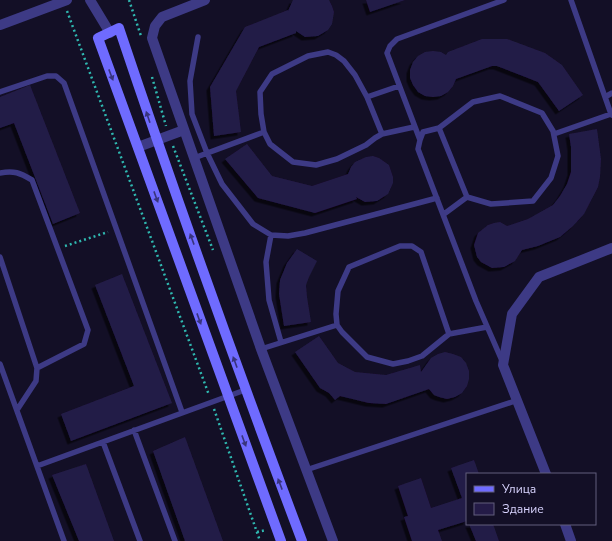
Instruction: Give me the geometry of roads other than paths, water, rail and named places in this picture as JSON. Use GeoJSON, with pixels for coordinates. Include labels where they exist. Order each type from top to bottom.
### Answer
{"type":"FeatureCollection","features":[{"type":"Feature","properties":{"kind":"street"},"geometry":{"type":"LineString","coordinates":[[90,0],[110,33]]}},
{"type":"Feature","properties":{"kind":"street"},"geometry":{"type":"LineString","coordinates":[[205,0],[162,17],[155,26],[152,38],[261,349],[333,541]]}},
{"type":"Feature","properties":{"kind":"street"},"geometry":{"type":"LineString","coordinates":[[0,25],[65,1]]}},
{"type":"Feature","properties":{"kind":"street"},"geometry":{"type":"LineString","coordinates":[[281,541],[98,38],[119,28],[156,140],[245,390],[302,541]]}},
{"type":"Feature","properties":{"kind":"street"},"geometry":{"type":"LineString","coordinates":[[138,147],[184,130]]}},
{"type":"Feature","properties":{"kind":"street"},"geometry":{"type":"LineString","coordinates":[[546,473],[503,365],[512,314],[539,277],[612,248]]}},
{"type":"Feature","properties":{"kind":"street"},"geometry":{"type":"LineString","coordinates":[[565,525],[571,541]]}},
{"type":"Feature","properties":{"kind":"lane"},"geometry":{"type":"LineString","coordinates":[[420,140],[387,53],[390,46],[397,39],[504,0]]}},
{"type":"Feature","properties":{"kind":"lane"},"geometry":{"type":"LineString","coordinates":[[554,134],[612,115],[571,0]]}},
{"type":"Feature","properties":{"kind":"lane"},"geometry":{"type":"LineString","coordinates":[[198,37],[190,81],[192,114],[207,153],[222,184],[253,224],[271,234],[288,236],[305,233],[437,198]]}},
{"type":"Feature","properties":{"kind":"lane"},"geometry":{"type":"LineString","coordinates":[[382,134],[367,97],[355,74],[344,61],[336,55],[328,52],[308,56],[272,74],[260,92],[260,114],[264,132],[270,144],[293,162],[316,165],[337,159],[366,145],[382,134],[414,127]]}},
{"type":"Feature","properties":{"kind":"lane"},"geometry":{"type":"LineString","coordinates":[[0,92],[46,76],[56,76],[64,83],[182,412]]}},
{"type":"Feature","properties":{"kind":"lane"},"geometry":{"type":"LineString","coordinates":[[367,97],[399,86]]}},
{"type":"Feature","properties":{"kind":"lane"},"geometry":{"type":"LineString","coordinates":[[606,97],[612,93]]}},
{"type":"Feature","properties":{"kind":"lane"},"geometry":{"type":"LineString","coordinates":[[466,197],[491,204],[533,201],[551,178],[558,156],[553,130],[542,112],[500,96],[473,102],[439,128],[423,132],[418,149],[476,301],[503,365]]}},
{"type":"Feature","properties":{"kind":"lane"},"geometry":{"type":"LineString","coordinates":[[439,128],[466,197]]}},
{"type":"Feature","properties":{"kind":"lane"},"geometry":{"type":"LineString","coordinates":[[194,158],[264,132]]}},
{"type":"Feature","properties":{"kind":"lane"},"geometry":{"type":"LineString","coordinates":[[0,173],[9,171],[20,173],[32,180],[88,330],[84,344],[37,368]]}},
{"type":"Feature","properties":{"kind":"lane"},"geometry":{"type":"LineString","coordinates":[[444,214],[466,197]]}},
{"type":"Feature","properties":{"kind":"lane"},"geometry":{"type":"LineString","coordinates":[[271,234],[266,262],[269,300],[281,342]]}},
{"type":"Feature","properties":{"kind":"lane"},"geometry":{"type":"LineString","coordinates":[[449,334],[421,252],[412,246],[400,246],[349,267],[338,291],[336,314],[337,325],[367,357],[393,364],[408,361],[422,356],[449,334],[487,327]]}},
{"type":"Feature","properties":{"kind":"lane"},"geometry":{"type":"LineString","coordinates":[[0,257],[37,368],[36,381],[17,410]]}},
{"type":"Feature","properties":{"kind":"lane"},"geometry":{"type":"LineString","coordinates":[[261,349],[337,325]]}},
{"type":"Feature","properties":{"kind":"lane"},"geometry":{"type":"LineString","coordinates":[[0,364],[64,541]]}},
{"type":"Feature","properties":{"kind":"lane"},"geometry":{"type":"LineString","coordinates":[[37,466],[245,390]]}},
{"type":"Feature","properties":{"kind":"lane"},"geometry":{"type":"LineString","coordinates":[[306,470],[518,400]]}},
{"type":"Feature","properties":{"kind":"lane"},"geometry":{"type":"LineString","coordinates":[[134,430],[175,541]]}},
{"type":"Feature","properties":{"kind":"lane"},"geometry":{"type":"LineString","coordinates":[[103,442],[140,541]]}}]}
